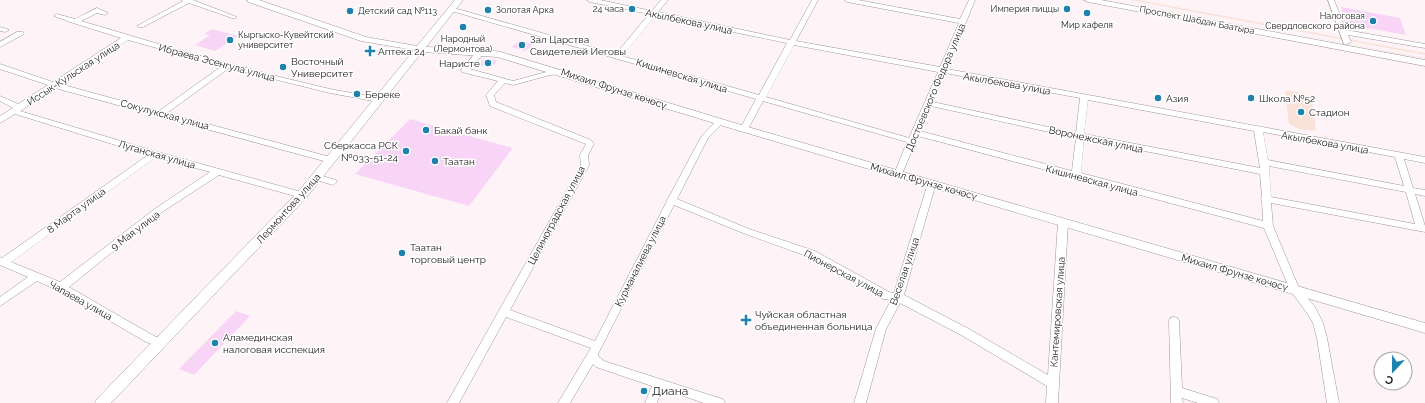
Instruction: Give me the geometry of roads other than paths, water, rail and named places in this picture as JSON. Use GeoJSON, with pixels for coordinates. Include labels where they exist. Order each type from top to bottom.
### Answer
{"type":"FeatureCollection","features":[{"type":"Feature","properties":{"kind":"main road","name":"Михаил Фрунзе көчөсү"},"geometry":{"type":"LineString","coordinates":[[251,0],[364,39],[421,49],[498,54],[561,72],[720,122],[1425,328]]}},
{"type":"Feature","properties":{"kind":"main road","name":"Лермонтова улица"},"geometry":{"type":"LineString","coordinates":[[102,403],[302,195],[459,0]]}},
{"type":"Feature","properties":{"kind":"main road","name":"Проспект Шабдан Баатыра"},"geometry":{"type":"LineString","coordinates":[[1088,0],[1133,5],[1425,57]]}},
{"type":"Feature","properties":{"kind":"main road","name":"Проспект Шабдан Баатыра"},"geometry":{"type":"LineString","coordinates":[[1122,0],[1133,5],[1425,63]]}},
{"type":"Feature","properties":{"kind":"street","name":"Акылбекова улица"},"geometry":{"type":"LineString","coordinates":[[590,0],[791,42],[942,71],[1425,160]]}},
{"type":"Feature","properties":{"kind":"street"},"geometry":{"type":"LineString","coordinates":[[618,56],[665,0]]}},
{"type":"Feature","properties":{"kind":"street"},"geometry":{"type":"LineString","coordinates":[[744,129],[815,0]]}},
{"type":"Feature","properties":{"kind":"street"},"geometry":{"type":"LineString","coordinates":[[847,0],[963,22]]}},
{"type":"Feature","properties":{"kind":"street","name":"Достоевского Федора улица"},"geometry":{"type":"LineString","coordinates":[[898,174],[972,0]]}},
{"type":"Feature","properties":{"kind":"street"},"geometry":{"type":"LineString","coordinates":[[1331,0],[1347,42]]}},
{"type":"Feature","properties":{"kind":"street"},"geometry":{"type":"LineString","coordinates":[[141,26],[187,1],[234,17]]}},
{"type":"Feature","properties":{"kind":"street"},"geometry":{"type":"LineString","coordinates":[[75,22],[97,10],[105,13]]}},
{"type":"Feature","properties":{"kind":"street","name":"Кишиневская улица"},"geometry":{"type":"LineString","coordinates":[[451,10],[460,11],[760,98],[1076,176],[1268,226]]}},
{"type":"Feature","properties":{"kind":"street","name":"Ибраева Эсенгула улица"},"geometry":{"type":"LineString","coordinates":[[57,16],[125,37],[329,92],[379,100]]}},
{"type":"Feature","properties":{"kind":"street","name":"Иссык-Кульская улица"},"geometry":{"type":"LineString","coordinates":[[0,120],[132,31]]}},
{"type":"Feature","properties":{"kind":"street"},"geometry":{"type":"LineString","coordinates":[[1343,32],[1425,46]]}},
{"type":"Feature","properties":{"kind":"street"},"geometry":{"type":"LineString","coordinates":[[0,45],[20,34]]}},
{"type":"Feature","properties":{"kind":"street"},"geometry":{"type":"LineString","coordinates":[[481,52],[466,70],[513,83],[550,73],[561,72]]}},
{"type":"Feature","properties":{"kind":"street"},"geometry":{"type":"LineString","coordinates":[[162,113],[228,65]]}},
{"type":"Feature","properties":{"kind":"street","name":"Сокулукская улица"},"geometry":{"type":"LineString","coordinates":[[0,66],[54,85],[331,160]]}},
{"type":"Feature","properties":{"kind":"street","name":"Целиноградская улица"},"geometry":{"type":"LineString","coordinates":[[453,403],[584,165],[584,155],[590,144],[493,104],[490,95],[503,81]]}},
{"type":"Feature","properties":{"kind":"street"},"geometry":{"type":"LineString","coordinates":[[1076,176],[1084,97]]}},
{"type":"Feature","properties":{"kind":"street","name":"Луганская улица"},"geometry":{"type":"LineString","coordinates":[[0,98],[16,109],[152,156],[215,174],[302,195]]}},
{"type":"Feature","properties":{"kind":"street","name":"Воронежская улица"},"geometry":{"type":"LineString","coordinates":[[928,103],[1080,136],[1425,193]]}},
{"type":"Feature","properties":{"kind":"street","name":"Курманалиева улица"},"geometry":{"type":"LineString","coordinates":[[564,403],[595,350],[705,137],[720,122]]}},
{"type":"Feature","properties":{"kind":"street"},"geometry":{"type":"LineString","coordinates":[[1258,130],[1264,167],[1268,226],[1295,290],[1311,310],[1318,323],[1333,403]]}},
{"type":"Feature","properties":{"kind":"street","name":"8 Марта улица"},"geometry":{"type":"LineString","coordinates":[[2,262],[152,156]]}},
{"type":"Feature","properties":{"kind":"street"},"geometry":{"type":"LineString","coordinates":[[1265,199],[1423,229],[1399,156]]}},
{"type":"Feature","properties":{"kind":"street","name":"9 Мая улица"},"geometry":{"type":"LineString","coordinates":[[60,287],[159,210],[215,174]]}},
{"type":"Feature","properties":{"kind":"street"},"geometry":{"type":"LineString","coordinates":[[316,177],[333,182]]}},
{"type":"Feature","properties":{"kind":"street","name":"Веселая улица"},"geometry":{"type":"LineString","coordinates":[[860,403],[881,330],[898,297],[932,184]]}},
{"type":"Feature","properties":{"kind":"street","name":"Пионерская улица"},"geometry":{"type":"LineString","coordinates":[[672,200],[746,231],[812,254],[887,296],[898,297],[965,332],[1052,383]]}},
{"type":"Feature","properties":{"kind":"street","name":"Кантемировская улица"},"geometry":{"type":"LineString","coordinates":[[1052,403],[1052,383],[1063,222]]}},
{"type":"Feature","properties":{"kind":"street","name":"Чапаева улица"},"geometry":{"type":"LineString","coordinates":[[2,262],[60,287],[150,339],[160,342]]}},
{"type":"Feature","properties":{"kind":"street"},"geometry":{"type":"LineString","coordinates":[[0,302],[36,276]]}},
{"type":"Feature","properties":{"kind":"street"},"geometry":{"type":"LineString","coordinates":[[504,312],[595,350],[595,360],[600,364],[719,403]]}},
{"type":"Feature","properties":{"kind":"street"},"geometry":{"type":"LineString","coordinates":[[1174,322],[1177,403]]}},
{"type":"Feature","properties":{"kind":"street"},"geometry":{"type":"LineString","coordinates":[[651,403],[658,384]]}},
{"type":"Feature","properties":{"kind":"street"},"geometry":{"type":"LineString","coordinates":[[1177,391],[1213,403]]}},
{"type":"Feature","properties":{"kind":"place","name":"24 часа"},"geometry":{"type":"Point","coordinates":[632,9]}},
{"type":"Feature","properties":{"kind":"place","name":"Империя пиццы"},"geometry":{"type":"Point","coordinates":[1067,9]}},
{"type":"Feature","properties":{"kind":"place","name":"Золотая Арка"},"geometry":{"type":"Point","coordinates":[488,10]}},
{"type":"Feature","properties":{"kind":"place","name":"Детский сад №113"},"geometry":{"type":"Point","coordinates":[350,11]}},
{"type":"Feature","properties":{"kind":"place","name":"Мир кафеля"},"geometry":{"type":"Point","coordinates":[1087,13]}},
{"type":"Feature","properties":{"kind":"place","name":"Налоговая Свердловского района"},"geometry":{"type":"Point","coordinates":[1373,21]}},
{"type":"Feature","properties":{"kind":"place","name":"Народный (Лермонтова)"},"geometry":{"type":"Point","coordinates":[463,27]}},
{"type":"Feature","properties":{"kind":"place","name":"Кыргыско-Кувейтский университет"},"geometry":{"type":"Point","coordinates":[230,40]}},
{"type":"Feature","properties":{"kind":"place","name":"Зал Царства Свидетелей Иеговы"},"geometry":{"type":"Point","coordinates":[522,45]}},
{"type":"Feature","properties":{"kind":"place","name":"Аптека 24"},"geometry":{"type":"Point","coordinates":[370,51]}},
{"type":"Feature","properties":{"kind":"place","name":"Наристе"},"geometry":{"type":"Point","coordinates":[488,63]}},
{"type":"Feature","properties":{"kind":"place","name":"Восточный Университет"},"geometry":{"type":"Point","coordinates":[283,67]}},
{"type":"Feature","properties":{"kind":"place","name":"Береке"},"geometry":{"type":"Point","coordinates":[357,94]}},
{"type":"Feature","properties":{"kind":"place","name":"Азия"},"geometry":{"type":"Point","coordinates":[1158,98]}},
{"type":"Feature","properties":{"kind":"place","name":"Школа №52"},"geometry":{"type":"Point","coordinates":[1251,98]}},
{"type":"Feature","properties":{"kind":"place","name":"Стадион"},"geometry":{"type":"Point","coordinates":[1301,112]}},
{"type":"Feature","properties":{"kind":"place","name":"Бакай банк"},"geometry":{"type":"Point","coordinates":[426,130]}},
{"type":"Feature","properties":{"kind":"place","name":"Сберкасса РСК №033-51-24"},"geometry":{"type":"Point","coordinates":[406,151]}},
{"type":"Feature","properties":{"kind":"place","name":"Таатан"},"geometry":{"type":"Point","coordinates":[435,161]}},
{"type":"Feature","properties":{"kind":"place","name":"Таатан торговый центр"},"geometry":{"type":"Point","coordinates":[402,253]}},
{"type":"Feature","properties":{"kind":"place","name":"Чуйская областная объединенная больница"},"geometry":{"type":"Point","coordinates":[746,320]}},
{"type":"Feature","properties":{"kind":"place","name":"Аламединская налоговая исспекция"},"geometry":{"type":"Point","coordinates":[215,343]}},
{"type":"Feature","properties":{"kind":"place","name":"Диана"},"geometry":{"type":"Point","coordinates":[644,391]}}]}
